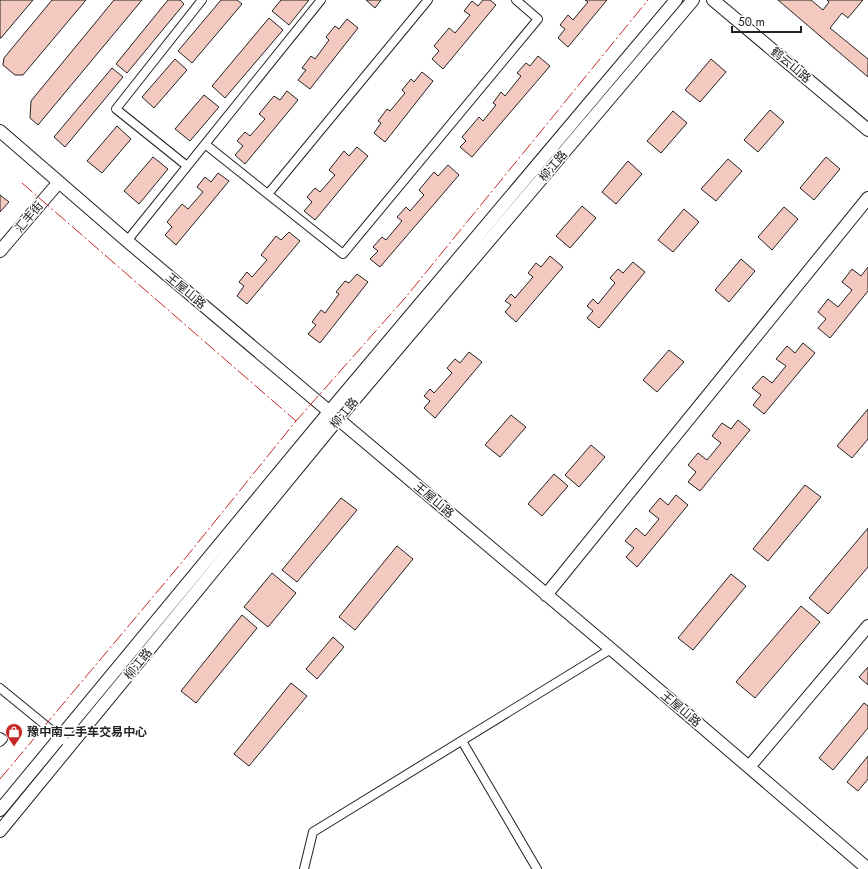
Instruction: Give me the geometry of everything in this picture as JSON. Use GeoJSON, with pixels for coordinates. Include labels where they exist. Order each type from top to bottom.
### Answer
{"type":"FeatureCollection","features":[{"type":"Feature","properties":{"kind":"street"},"geometry":{"type":"LineString","coordinates":[[187,166],[116,109],[202,0]]}},
{"type":"Feature","properties":{"kind":"street"},"geometry":{"type":"LineString","coordinates":[[126,241],[321,0]]}},
{"type":"Feature","properties":{"kind":"street"},"geometry":{"type":"LineString","coordinates":[[268,194],[428,0]]}},
{"type":"Feature","properties":{"kind":"street"},"geometry":{"type":"LineString","coordinates":[[205,144],[343,254],[538,18],[516,0]]}},
{"type":"Feature","properties":{"kind":"street","name":"柳江路"},"geometry":{"type":"LineString","coordinates":[[0,831],[71,746],[334,416],[676,0]]}},
{"type":"Feature","properties":{"kind":"street","name":"柳江路"},"geometry":{"type":"LineString","coordinates":[[0,810],[60,737],[334,416],[693,0]]}},
{"type":"Feature","properties":{"kind":"street","name":"鹤云山路"},"geometry":{"type":"LineString","coordinates":[[714,0],[868,130]]}},
{"type":"Feature","properties":{"kind":"street","name":"王屋山路"},"geometry":{"type":"LineString","coordinates":[[0,131],[126,241],[611,649],[868,869]]}},
{"type":"Feature","properties":{"kind":"street","name":"汇丰街"},"geometry":{"type":"LineString","coordinates":[[0,251],[59,182]]}},
{"type":"Feature","properties":{"kind":"street"},"geometry":{"type":"LineString","coordinates":[[546,595],[868,198]]}},
{"type":"Feature","properties":{"kind":"street"},"geometry":{"type":"LineString","coordinates":[[750,767],[868,626]]}},
{"type":"Feature","properties":{"kind":"street"},"geometry":{"type":"LineString","coordinates":[[304,869],[313,832],[611,649]]}},
{"type":"Feature","properties":{"kind":"street"},"geometry":{"type":"LineString","coordinates":[[0,688],[71,746]]}},
{"type":"Feature","properties":{"kind":"street"},"geometry":{"type":"LineString","coordinates":[[0,737],[3,739],[0,742]]}},
{"type":"Feature","properties":{"kind":"street"},"geometry":{"type":"LineString","coordinates":[[462,741],[537,869]]}},
{"type":"Feature","properties":{"kind":"building"},"geometry":{"type":"Polygon","coordinates":[[[0,0],[33,0],[1,38],[0,38],[0,0]]]}},
{"type":"Feature","properties":{"kind":"building"},"geometry":{"type":"Polygon","coordinates":[[[52,0],[86,0],[23,75],[15,75],[3,65],[4,58],[52,0]]]}},
{"type":"Feature","properties":{"kind":"building"},"geometry":{"type":"Polygon","coordinates":[[[114,0],[142,0],[38,125],[30,118],[31,101],[114,0]]]}},
{"type":"Feature","properties":{"kind":"building"},"geometry":{"type":"Polygon","coordinates":[[[168,0],[180,0],[184,4],[127,73],[116,64],[168,0]]]}},
{"type":"Feature","properties":{"kind":"building"},"geometry":{"type":"Polygon","coordinates":[[[221,0],[237,0],[242,4],[192,63],[178,51],[221,0]]]}},
{"type":"Feature","properties":{"kind":"building"},"geometry":{"type":"Polygon","coordinates":[[[281,0],[309,0],[289,25],[272,11],[281,0]]]}},
{"type":"Feature","properties":{"kind":"building"},"geometry":{"type":"Polygon","coordinates":[[[366,0],[381,0],[375,8],[366,0]]]}},
{"type":"Feature","properties":{"kind":"building"},"geometry":{"type":"Polygon","coordinates":[[[483,0],[490,0],[496,5],[443,69],[432,59],[439,51],[434,46],[449,28],[455,33],[470,15],[464,11],[472,1],[478,6],[483,0]]]}},
{"type":"Feature","properties":{"kind":"building"},"geometry":{"type":"Polygon","coordinates":[[[585,0],[607,0],[568,47],[558,38],[565,29],[560,25],[568,15],[573,20],[588,2],[585,0]]]}},
{"type":"Feature","properties":{"kind":"building"},"geometry":{"type":"Polygon","coordinates":[[[778,0],[811,0],[823,10],[829,2],[827,0],[863,0],[848,18],[842,13],[830,28],[868,59],[868,77],[778,0]]]}},
{"type":"Feature","properties":{"kind":"building"},"geometry":{"type":"Polygon","coordinates":[[[269,18],[283,30],[225,98],[212,86],[269,18]]]}},
{"type":"Feature","properties":{"kind":"building"},"geometry":{"type":"Polygon","coordinates":[[[347,19],[358,28],[310,89],[298,80],[306,70],[302,68],[311,56],[315,59],[329,40],[326,37],[335,26],[339,29],[347,19]]]}},
{"type":"Feature","properties":{"kind":"building"},"geometry":{"type":"Polygon","coordinates":[[[538,56],[550,66],[472,157],[460,147],[466,141],[462,137],[479,117],[483,121],[496,105],[493,103],[501,92],[505,96],[521,76],[517,73],[526,63],[530,66],[538,56]]]}},
{"type":"Feature","properties":{"kind":"building"},"geometry":{"type":"Polygon","coordinates":[[[175,59],[187,70],[154,108],[142,97],[175,59]]]}},
{"type":"Feature","properties":{"kind":"building"},"geometry":{"type":"Polygon","coordinates":[[[711,59],[726,72],[700,102],[685,90],[711,59]]]}},
{"type":"Feature","properties":{"kind":"building"},"geometry":{"type":"Polygon","coordinates":[[[112,68],[123,77],[65,147],[54,137],[112,68]]]}},
{"type":"Feature","properties":{"kind":"building"},"geometry":{"type":"Polygon","coordinates":[[[422,72],[433,81],[385,142],[374,133],[381,123],[378,121],[387,109],[390,111],[405,93],[402,90],[411,79],[414,82],[422,72]]]}},
{"type":"Feature","properties":{"kind":"building"},"geometry":{"type":"Polygon","coordinates":[[[287,91],[298,100],[245,164],[235,155],[243,146],[237,141],[245,132],[250,136],[265,119],[259,114],[274,96],[280,100],[287,91]]]}},
{"type":"Feature","properties":{"kind":"building"},"geometry":{"type":"Polygon","coordinates":[[[204,95],[219,107],[190,141],[175,129],[204,95]]]}},
{"type":"Feature","properties":{"kind":"building"},"geometry":{"type":"Polygon","coordinates":[[[770,110],[784,122],[758,152],[744,140],[770,110]]]}},
{"type":"Feature","properties":{"kind":"building"},"geometry":{"type":"Polygon","coordinates":[[[673,111],[687,123],[661,153],[647,141],[673,111]]]}},
{"type":"Feature","properties":{"kind":"building"},"geometry":{"type":"Polygon","coordinates":[[[117,126],[131,139],[102,173],[87,161],[117,126]]]}},
{"type":"Feature","properties":{"kind":"building"},"geometry":{"type":"Polygon","coordinates":[[[357,147],[368,156],[315,220],[304,211],[312,202],[307,197],[315,188],[320,192],[335,175],[329,170],[344,151],[349,156],[357,147]]]}},
{"type":"Feature","properties":{"kind":"building"},"geometry":{"type":"Polygon","coordinates":[[[153,157],[168,169],[139,204],[124,191],[153,157]]]}},
{"type":"Feature","properties":{"kind":"building"},"geometry":{"type":"Polygon","coordinates":[[[826,157],[840,169],[814,200],[800,188],[826,157]]]}},
{"type":"Feature","properties":{"kind":"building"},"geometry":{"type":"Polygon","coordinates":[[[728,159],[742,171],[716,201],[701,189],[728,159]]]}},
{"type":"Feature","properties":{"kind":"building"},"geometry":{"type":"Polygon","coordinates":[[[628,161],[642,174],[616,204],[602,192],[628,161]]]}},
{"type":"Feature","properties":{"kind":"building"},"geometry":{"type":"Polygon","coordinates":[[[448,165],[459,175],[380,267],[370,259],[378,251],[373,247],[382,237],[386,240],[402,221],[397,217],[406,207],[410,211],[424,195],[419,190],[434,172],[438,176],[448,165]]]}},
{"type":"Feature","properties":{"kind":"building"},"geometry":{"type":"Polygon","coordinates":[[[218,173],[229,181],[176,245],[165,235],[172,227],[167,222],[182,204],[188,209],[203,192],[197,187],[205,177],[211,182],[218,173]]]}},
{"type":"Feature","properties":{"kind":"building"},"geometry":{"type":"Polygon","coordinates":[[[0,195],[9,202],[0,212],[0,195]]]}},
{"type":"Feature","properties":{"kind":"building"},"geometry":{"type":"Polygon","coordinates":[[[582,206],[596,218],[570,248],[556,236],[582,206]]]}},
{"type":"Feature","properties":{"kind":"building"},"geometry":{"type":"Polygon","coordinates":[[[784,207],[798,219],[772,250],[758,237],[784,207]]]}},
{"type":"Feature","properties":{"kind":"building"},"geometry":{"type":"Polygon","coordinates":[[[684,209],[699,222],[673,252],[658,240],[684,209]]]}},
{"type":"Feature","properties":{"kind":"building"},"geometry":{"type":"Polygon","coordinates":[[[289,232],[300,241],[247,304],[237,296],[244,286],[239,282],[247,272],[252,277],[267,260],[261,255],[276,236],[281,240],[289,232]]]}},
{"type":"Feature","properties":{"kind":"building"},"geometry":{"type":"Polygon","coordinates":[[[550,256],[563,267],[516,322],[505,312],[511,305],[505,301],[511,294],[515,298],[533,277],[528,273],[536,263],[541,267],[550,256]]]}},
{"type":"Feature","properties":{"kind":"building"},"geometry":{"type":"Polygon","coordinates":[[[741,259],[755,271],[729,302],[715,290],[741,259]]]}},
{"type":"Feature","properties":{"kind":"building"},"geometry":{"type":"Polygon","coordinates":[[[633,262],[645,272],[599,328],[587,318],[593,311],[587,306],[593,299],[598,304],[615,283],[610,278],[618,269],[623,273],[633,262]]]}},
{"type":"Feature","properties":{"kind":"building"},"geometry":{"type":"Polygon","coordinates":[[[868,267],[868,291],[830,338],[818,328],[826,319],[818,312],[828,299],[838,307],[852,290],[842,282],[852,269],[861,276],[868,267]]]}},
{"type":"Feature","properties":{"kind":"building"},"geometry":{"type":"Polygon","coordinates":[[[357,274],[368,282],[320,343],[308,334],[316,325],[312,322],[321,310],[325,313],[339,294],[336,292],[345,281],[349,283],[357,274]]]}},
{"type":"Feature","properties":{"kind":"building"},"geometry":{"type":"Polygon","coordinates":[[[803,343],[815,353],[764,414],[753,405],[761,395],[752,388],[763,376],[772,383],[786,366],[776,359],[787,346],[795,353],[803,343]]]}},
{"type":"Feature","properties":{"kind":"building"},"geometry":{"type":"Polygon","coordinates":[[[669,350],[684,362],[657,392],[643,380],[669,350]]]}},
{"type":"Feature","properties":{"kind":"building"},"geometry":{"type":"Polygon","coordinates":[[[469,352],[482,362],[435,418],[424,408],[430,401],[424,396],[430,389],[434,393],[452,373],[447,368],[455,359],[460,363],[469,352]]]}},
{"type":"Feature","properties":{"kind":"building"},"geometry":{"type":"Polygon","coordinates":[[[868,409],[868,439],[852,458],[837,446],[868,409]]]}},
{"type":"Feature","properties":{"kind":"building"},"geometry":{"type":"Polygon","coordinates":[[[511,415],[526,427],[500,457],[485,445],[511,415]]]}},
{"type":"Feature","properties":{"kind":"building"},"geometry":{"type":"Polygon","coordinates":[[[738,420],[750,430],[700,491],[688,482],[696,472],[688,465],[698,453],[707,460],[721,443],[712,436],[722,423],[731,429],[738,420]]]}},
{"type":"Feature","properties":{"kind":"building"},"geometry":{"type":"Polygon","coordinates":[[[591,445],[605,457],[579,487],[565,475],[591,445]]]}},
{"type":"Feature","properties":{"kind":"building"},"geometry":{"type":"Polygon","coordinates":[[[554,474],[568,486],[542,516],[528,504],[554,474]]]}},
{"type":"Feature","properties":{"kind":"building"},"geometry":{"type":"Polygon","coordinates":[[[805,485],[821,497],[768,561],[753,549],[805,485]]]}},
{"type":"Feature","properties":{"kind":"building"},"geometry":{"type":"Polygon","coordinates":[[[676,495],[688,505],[637,567],[626,557],[634,548],[625,541],[636,528],[645,536],[659,519],[649,511],[660,498],[668,505],[676,495]]]}},
{"type":"Feature","properties":{"kind":"building"},"geometry":{"type":"Polygon","coordinates":[[[341,498],[357,510],[297,582],[282,570],[341,498]]]}},
{"type":"Feature","properties":{"kind":"building"},"geometry":{"type":"Polygon","coordinates":[[[868,528],[868,567],[828,614],[809,598],[868,528]]]}},
{"type":"Feature","properties":{"kind":"building"},"geometry":{"type":"Polygon","coordinates":[[[397,546],[413,559],[355,630],[339,617],[397,546]]]}},
{"type":"Feature","properties":{"kind":"building"},"geometry":{"type":"Polygon","coordinates":[[[272,573],[296,593],[268,627],[244,607],[272,573]]]}},
{"type":"Feature","properties":{"kind":"building"},"geometry":{"type":"Polygon","coordinates":[[[731,574],[746,586],[693,650],[678,638],[731,574]]]}},
{"type":"Feature","properties":{"kind":"building"},"geometry":{"type":"Polygon","coordinates":[[[801,606],[820,622],[755,698],[736,682],[801,606]]]}},
{"type":"Feature","properties":{"kind":"building"},"geometry":{"type":"Polygon","coordinates":[[[242,615],[257,628],[196,703],[181,691],[242,615]]]}},
{"type":"Feature","properties":{"kind":"building"},"geometry":{"type":"Polygon","coordinates":[[[333,637],[344,647],[317,679],[306,669],[333,637]]]}},
{"type":"Feature","properties":{"kind":"building"},"geometry":{"type":"Polygon","coordinates":[[[868,667],[868,685],[859,677],[868,667]]]}},
{"type":"Feature","properties":{"kind":"building"},"geometry":{"type":"Polygon","coordinates":[[[291,683],[307,696],[249,766],[234,754],[291,683]]]}},
{"type":"Feature","properties":{"kind":"building"},"geometry":{"type":"Polygon","coordinates":[[[864,703],[868,706],[868,728],[833,770],[819,758],[864,703]]]}},
{"type":"Feature","properties":{"kind":"building"},"geometry":{"type":"Polygon","coordinates":[[[868,756],[868,779],[858,791],[847,782],[868,756]]]}},
{"type":"Feature","properties":{"kind":"power"},"geometry":{"type":"LineString","coordinates":[[0,779],[183,561],[296,421],[405,298],[648,0]]}},
{"type":"Feature","properties":{"kind":"power"},"geometry":{"type":"LineString","coordinates":[[22,183],[296,421]]}},
{"type":"Feature","properties":{"kind":"place","name":"豫中南二手车交易中心"},"geometry":{"type":"Point","coordinates":[14,747]}}]}
